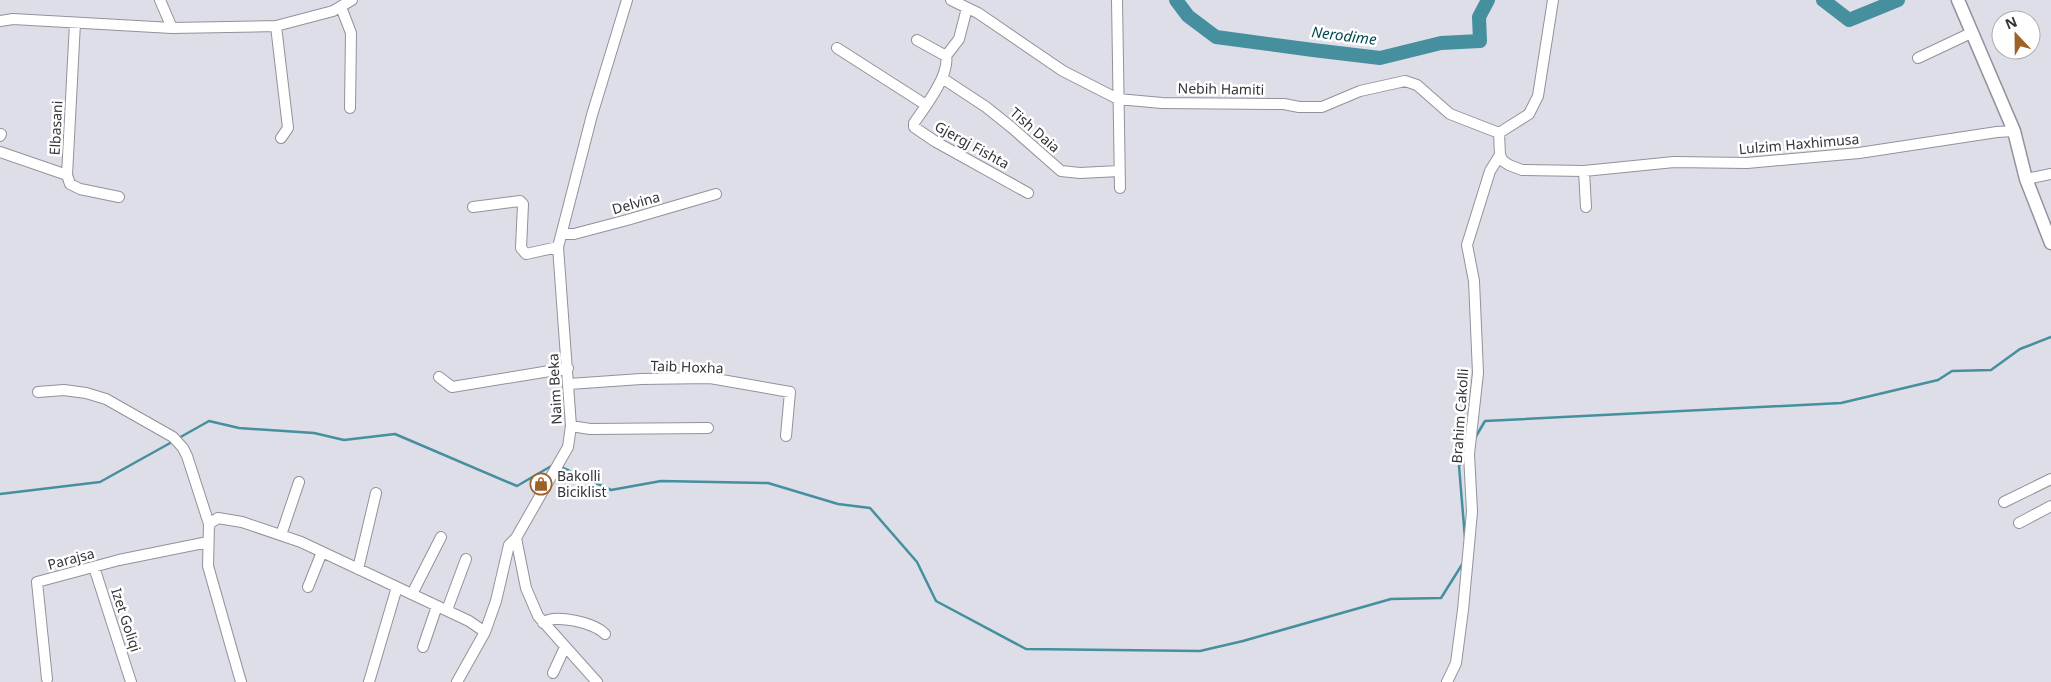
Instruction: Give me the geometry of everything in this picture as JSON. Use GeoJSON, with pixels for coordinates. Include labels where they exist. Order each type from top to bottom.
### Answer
{"type":"FeatureCollection","features":[{"type":"Feature","properties":{"kind":"main road"},"geometry":{"type":"LineString","coordinates":[[1958,0],[2014,132],[2026,179],[2051,243]]}},
{"type":"Feature","properties":{"kind":"street"},"geometry":{"type":"LineString","coordinates":[[160,0],[172,28]]}},
{"type":"Feature","properties":{"kind":"street"},"geometry":{"type":"LineString","coordinates":[[0,21],[13,19],[172,28],[276,26],[313,17],[341,7],[352,0]]}},
{"type":"Feature","properties":{"kind":"street","name":"Naim Beka"},"geometry":{"type":"LineString","coordinates":[[457,682],[485,632],[496,601],[509,545],[516,538],[568,447],[571,426],[569,384],[558,248],[592,115],[627,0]]}},
{"type":"Feature","properties":{"kind":"street","name":"Nebih Hamiti"},"geometry":{"type":"LineString","coordinates":[[951,0],[978,13],[1063,71],[1118,98],[1162,103],[1284,104],[1299,107],[1322,107],[1360,91],[1404,81],[1417,85],[1450,114],[1499,133]]}},
{"type":"Feature","properties":{"kind":"street"},"geometry":{"type":"LineString","coordinates":[[1117,0],[1120,188]]}},
{"type":"Feature","properties":{"kind":"street"},"geometry":{"type":"LineString","coordinates":[[1500,155],[1499,133],[1529,114],[1538,96],[1553,0]]}},
{"type":"Feature","properties":{"kind":"street"},"geometry":{"type":"LineString","coordinates":[[341,7],[351,33],[350,108]]}},
{"type":"Feature","properties":{"kind":"street","name":"Gjergj Fishta"},"geometry":{"type":"LineString","coordinates":[[968,8],[959,39],[946,56],[947,61],[942,78],[914,123],[916,130],[1028,193]]}},
{"type":"Feature","properties":{"kind":"street","name":"Elbasani"},"geometry":{"type":"LineString","coordinates":[[75,23],[67,175],[70,184],[80,189],[119,197]]}},
{"type":"Feature","properties":{"kind":"street"},"geometry":{"type":"LineString","coordinates":[[276,26],[288,128],[281,138]]}},
{"type":"Feature","properties":{"kind":"street"},"geometry":{"type":"LineString","coordinates":[[1918,58],[1971,33]]}},
{"type":"Feature","properties":{"kind":"street"},"geometry":{"type":"LineString","coordinates":[[917,40],[946,56]]}},
{"type":"Feature","properties":{"kind":"street"},"geometry":{"type":"LineString","coordinates":[[837,48],[926,105]]}},
{"type":"Feature","properties":{"kind":"street","name":"Tish Daia"},"geometry":{"type":"LineString","coordinates":[[942,78],[986,107],[1060,171],[1080,173],[1119,171]]}},
{"type":"Feature","properties":{"kind":"street","name":"Lulzim Haxhimusa"},"geometry":{"type":"LineString","coordinates":[[1500,155],[1503,161],[1522,170],[1584,171],[1674,162],[1747,163],[1859,153],[1997,132],[2014,132]]}},
{"type":"Feature","properties":{"kind":"street"},"geometry":{"type":"LineString","coordinates":[[0,152],[67,175]]}},
{"type":"Feature","properties":{"kind":"street","name":"Brahim Cakolli"},"geometry":{"type":"LineString","coordinates":[[1448,682],[1456,663],[1464,610],[1472,512],[1469,454],[1478,373],[1474,281],[1467,246],[1490,171],[1500,155]]}},
{"type":"Feature","properties":{"kind":"street"},"geometry":{"type":"LineString","coordinates":[[1584,171],[1586,207]]}},
{"type":"Feature","properties":{"kind":"street"},"geometry":{"type":"LineString","coordinates":[[2026,179],[2051,174]]}},
{"type":"Feature","properties":{"kind":"street","name":"Delvina"},"geometry":{"type":"LineString","coordinates":[[562,234],[574,234],[628,220],[716,194]]}},
{"type":"Feature","properties":{"kind":"street"},"geometry":{"type":"LineString","coordinates":[[473,208],[520,201],[523,204],[521,248],[523,252],[526,254],[558,248]]}},
{"type":"Feature","properties":{"kind":"street"},"geometry":{"type":"LineString","coordinates":[[439,377],[452,387],[568,368]]}},
{"type":"Feature","properties":{"kind":"street","name":"Taib Hoxha"},"geometry":{"type":"LineString","coordinates":[[569,384],[641,379],[710,378],[790,392],[786,436]]}},
{"type":"Feature","properties":{"kind":"street"},"geometry":{"type":"LineString","coordinates":[[38,392],[64,390],[106,399],[177,440],[187,456],[209,524],[208,566],[241,682]]}},
{"type":"Feature","properties":{"kind":"street"},"geometry":{"type":"LineString","coordinates":[[571,426],[590,429],[708,428]]}},
{"type":"Feature","properties":{"kind":"street"},"geometry":{"type":"LineString","coordinates":[[2004,502],[2051,479]]}},
{"type":"Feature","properties":{"kind":"street"},"geometry":{"type":"LineString","coordinates":[[281,535],[299,482]]}},
{"type":"Feature","properties":{"kind":"street"},"geometry":{"type":"LineString","coordinates":[[358,569],[376,493]]}},
{"type":"Feature","properties":{"kind":"street"},"geometry":{"type":"LineString","coordinates":[[2019,523],[2051,506]]}},
{"type":"Feature","properties":{"kind":"street"},"geometry":{"type":"LineString","coordinates":[[209,524],[218,518],[281,535],[447,610],[469,621],[485,632]]}},
{"type":"Feature","properties":{"kind":"street"},"geometry":{"type":"LineString","coordinates":[[412,594],[441,537]]}},
{"type":"Feature","properties":{"kind":"street"},"geometry":{"type":"LineString","coordinates":[[516,538],[526,588],[538,616],[597,682]]}},
{"type":"Feature","properties":{"kind":"street","name":"Parajsa"},"geometry":{"type":"LineString","coordinates":[[47,679],[37,582],[94,567],[208,542]]}},
{"type":"Feature","properties":{"kind":"street"},"geometry":{"type":"LineString","coordinates":[[308,587],[322,552]]}},
{"type":"Feature","properties":{"kind":"street"},"geometry":{"type":"LineString","coordinates":[[447,610],[466,559]]}},
{"type":"Feature","properties":{"kind":"street","name":"Izet Goliqi"},"geometry":{"type":"LineString","coordinates":[[94,567],[131,682]]}},
{"type":"Feature","properties":{"kind":"street"},"geometry":{"type":"LineString","coordinates":[[369,682],[397,587]]}},
{"type":"Feature","properties":{"kind":"street"},"geometry":{"type":"LineString","coordinates":[[423,647],[437,606]]}},
{"type":"Feature","properties":{"kind":"street"},"geometry":{"type":"LineString","coordinates":[[543,623],[548,618],[555,618],[594,626],[605,634]]}},
{"type":"Feature","properties":{"kind":"street"},"geometry":{"type":"LineString","coordinates":[[553,673],[565,647]]}},
{"type":"Feature","properties":{"kind":"waterway","name":"Nerodime"},"geometry":{"type":"LineString","coordinates":[[1176,0],[1188,16],[1216,37],[1380,58],[1441,43],[1480,41],[1479,17],[1488,0]]}},
{"type":"Feature","properties":{"kind":"waterway","name":"Nerodime"},"geometry":{"type":"LineString","coordinates":[[1823,0],[1849,20],[1898,0]]}},
{"type":"Feature","properties":{"kind":"waterway"},"geometry":{"type":"LineString","coordinates":[[1475,438],[1485,421],[1841,403],[1938,380],[1952,371],[1991,370],[2020,349],[2051,337]]}},
{"type":"Feature","properties":{"kind":"waterway"},"geometry":{"type":"LineString","coordinates":[[177,439],[209,421],[239,428],[314,433],[344,440],[395,434],[517,486],[553,465]]}},
{"type":"Feature","properties":{"kind":"waterway"},"geometry":{"type":"LineString","coordinates":[[0,494],[100,482],[172,442]]}},
{"type":"Feature","properties":{"kind":"waterway"},"geometry":{"type":"LineString","coordinates":[[1465,456],[1459,466],[1465,538]]}},
{"type":"Feature","properties":{"kind":"waterway"},"geometry":{"type":"LineString","coordinates":[[561,467],[611,490],[661,481],[768,483],[838,504],[870,508],[917,562],[936,601],[1026,649],[1200,651],[1243,641],[1391,599],[1441,598],[1463,563]]}},
{"type":"Feature","properties":{"kind":"place","name":"Bakolli Biciklist"},"geometry":{"type":"Point","coordinates":[541,484]}}]}
